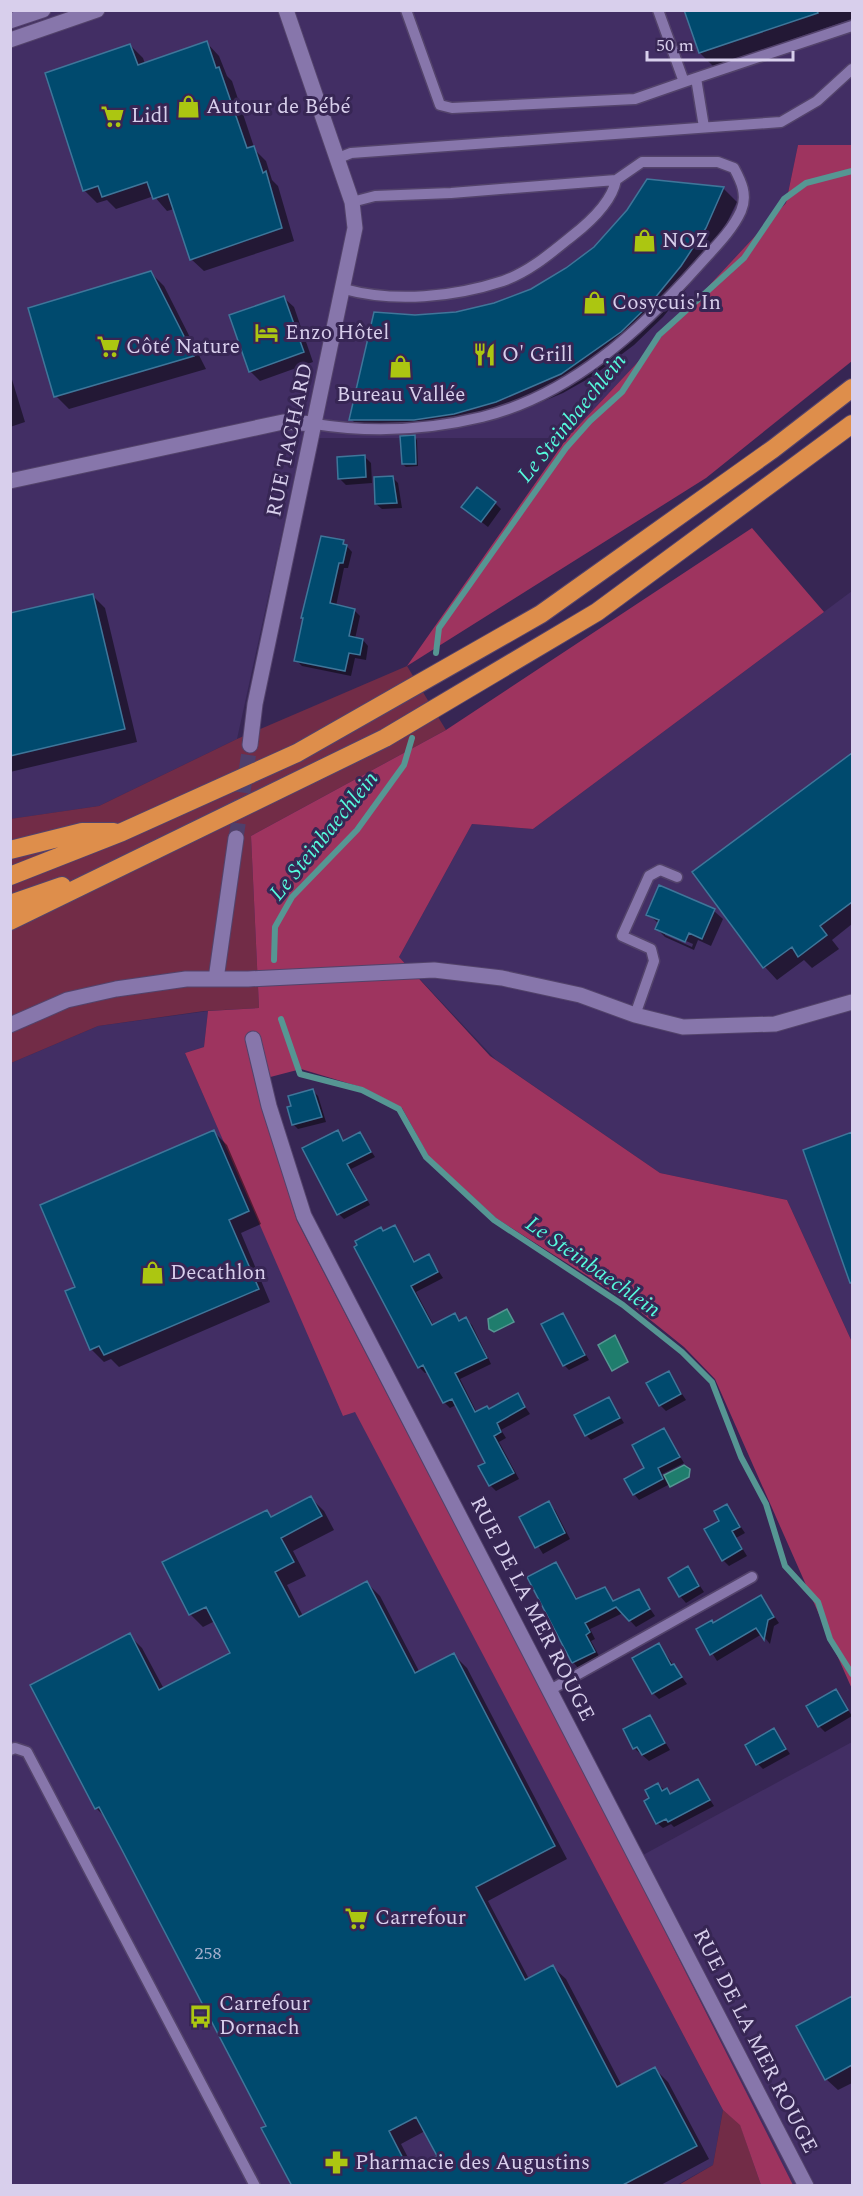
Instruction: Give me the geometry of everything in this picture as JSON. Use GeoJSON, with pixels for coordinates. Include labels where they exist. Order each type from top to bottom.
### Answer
{"type":"FeatureCollection","features":[{"type":"Feature","properties":{"kind":"highway"},"geometry":{"type":"LineString","coordinates":[[10,876],[122,832],[297,753],[541,614],[773,449],[852,388]]}},
{"type":"Feature","properties":{"kind":"highway"},"geometry":{"type":"LineString","coordinates":[[10,921],[152,854],[385,738],[597,612],[852,424]]}},
{"type":"Feature","properties":{"kind":"highway"},"geometry":{"type":"LineString","coordinates":[[10,850],[82,832],[122,832]]}},
{"type":"Feature","properties":{"kind":"highway"},"geometry":{"type":"LineString","coordinates":[[10,904],[152,854]]}},
{"type":"Feature","properties":{"kind":"street"},"geometry":{"type":"LineString","coordinates":[[10,21],[43,10]]}},
{"type":"Feature","properties":{"kind":"street"},"geometry":{"type":"LineString","coordinates":[[10,40],[97,10]]}},
{"type":"Feature","properties":{"kind":"street","name":"RUE TACHARD"},"geometry":{"type":"LineString","coordinates":[[250,745],[255,704],[355,228],[352,202],[286,10]]}},
{"type":"Feature","properties":{"kind":"street"},"geometry":{"type":"LineString","coordinates":[[10,481],[272,424],[315,424]]}},
{"type":"Feature","properties":{"kind":"street"},"geometry":{"type":"LineString","coordinates":[[216,979],[236,838]]}},
{"type":"Feature","properties":{"kind":"street"},"geometry":{"type":"LineString","coordinates":[[10,1025],[68,1000],[116,989],[186,980],[434,970],[502,978],[580,995],[635,1015],[683,1027],[775,1024],[852,1002]]}},
{"type":"Feature","properties":{"kind":"street","name":"RUE DE LA MER ROUGE"},"geometry":{"type":"LineString","coordinates":[[253,1039],[269,1106],[303,1216],[806,2186]]}},
{"type":"Feature","properties":{"kind":"lane"},"geometry":{"type":"LineString","coordinates":[[406,10],[440,105],[452,108],[635,99],[852,26]]}},
{"type":"Feature","properties":{"kind":"lane"},"geometry":{"type":"LineString","coordinates":[[658,10],[684,82]]}},
{"type":"Feature","properties":{"kind":"lane"},"geometry":{"type":"LineString","coordinates":[[336,159],[351,153],[781,122],[817,101],[852,69]]}},
{"type":"Feature","properties":{"kind":"lane"},"geometry":{"type":"LineString","coordinates":[[696,78],[704,127]]}},
{"type":"Feature","properties":{"kind":"lane"},"geometry":{"type":"LineString","coordinates":[[315,424],[374,430],[435,425],[484,416],[546,393],[612,352],[668,299],[726,234],[742,210],[744,188],[734,168],[718,162],[642,162],[616,180],[451,194],[375,196],[352,202]]}},
{"type":"Feature","properties":{"kind":"lane"},"geometry":{"type":"LineString","coordinates":[[344,289],[399,297],[445,294],[504,280],[542,260],[585,227],[614,192],[616,180]]}},
{"type":"Feature","properties":{"kind":"lane"},"geometry":{"type":"LineString","coordinates":[[635,1015],[654,961],[651,949],[622,936],[649,876],[660,870],[677,877]]}},
{"type":"Feature","properties":{"kind":"lane"},"geometry":{"type":"LineString","coordinates":[[550,1690],[752,1577]]}},
{"type":"Feature","properties":{"kind":"lane"},"geometry":{"type":"LineString","coordinates":[[10,1750],[15,1748],[27,1752],[255,2186]]}},
{"type":"Feature","properties":{"kind":"shaded area"},"geometry":{"type":"Polygon","coordinates":[[[10,11],[852,11],[852,145],[798,145],[786,203],[567,438],[303,438],[237,739],[99,806],[11,819],[10,11]]]}},
{"type":"Feature","properties":{"kind":"shaded area"},"geometry":{"type":"Polygon","coordinates":[[[798,145],[852,145],[852,361],[706,478],[407,666],[567,438],[786,203],[798,145]]]}},
{"type":"Feature","properties":{"kind":"shaded area"},"geometry":{"type":"Polygon","coordinates":[[[752,528],[824,612],[533,829],[472,824],[399,957],[490,1056],[660,1173],[787,1200],[852,1342],[852,1689],[715,1379],[684,1347],[628,1302],[496,1218],[429,1157],[402,1108],[364,1088],[301,1069],[255,1081],[297,1221],[630,1862],[793,2185],[761,2185],[740,2125],[723,2110],[355,1412],[343,1416],[185,1053],[204,1047],[208,1011],[259,1008],[251,836],[446,730],[752,528]]]}},
{"type":"Feature","properties":{"kind":"shaded area"},"geometry":{"type":"Polygon","coordinates":[[[852,591],[852,1342],[787,1200],[660,1173],[496,1060],[399,957],[472,824],[533,829],[852,591]]]}},
{"type":"Feature","properties":{"kind":"shaded area"},"geometry":{"type":"Polygon","coordinates":[[[407,666],[446,730],[251,836],[259,1008],[204,1011],[98,1026],[11,1063],[10,819],[99,806],[237,739],[407,666]]]}},
{"type":"Feature","properties":{"kind":"shaded area"},"geometry":{"type":"Polygon","coordinates":[[[208,1011],[204,1047],[185,1053],[344,1416],[355,1411],[723,2110],[713,2165],[677,2185],[11,2186],[11,1063],[98,1026],[208,1011]]]}},
{"type":"Feature","properties":{"kind":"shaded area"},"geometry":{"type":"Polygon","coordinates":[[[507,1309],[514,1322],[494,1332],[489,1329],[488,1319],[507,1309]]]}},
{"type":"Feature","properties":{"kind":"shaded area"},"geometry":{"type":"Polygon","coordinates":[[[615,1335],[628,1362],[612,1371],[598,1345],[615,1335]]]}},
{"type":"Feature","properties":{"kind":"shaded area"},"geometry":{"type":"Polygon","coordinates":[[[684,1465],[690,1469],[689,1477],[670,1487],[664,1475],[684,1465]]]}},
{"type":"Feature","properties":{"kind":"shaded area"},"geometry":{"type":"Polygon","coordinates":[[[852,1742],[852,2185],[793,2185],[630,1862],[852,1742]]]}},
{"type":"Feature","properties":{"kind":"shaded area"},"geometry":{"type":"Polygon","coordinates":[[[723,2110],[740,2124],[761,2185],[677,2186],[713,2165],[723,2110]]]}},
{"type":"Feature","properties":{"kind":"building"},"geometry":{"type":"Polygon","coordinates":[[[684,10],[817,10],[818,13],[699,53],[684,10]]]}},
{"type":"Feature","properties":{"kind":"building"},"geometry":{"type":"Polygon","coordinates":[[[207,41],[216,68],[219,67],[247,148],[254,146],[263,173],[266,171],[282,228],[190,260],[168,194],[153,199],[147,182],[102,197],[98,186],[83,191],[45,73],[130,44],[138,65],[207,41]]]}},
{"type":"Feature","properties":{"kind":"building"},"geometry":{"type":"Polygon","coordinates":[[[647,179],[724,187],[706,228],[681,266],[650,304],[621,332],[561,374],[496,402],[454,414],[414,420],[349,420],[374,312],[415,315],[456,312],[494,303],[531,289],[566,268],[594,247],[627,210],[647,179]]]}},
{"type":"Feature","properties":{"kind":"building"},"geometry":{"type":"Polygon","coordinates":[[[151,271],[194,356],[54,397],[28,308],[151,271]]]}},
{"type":"Feature","properties":{"kind":"building"},"geometry":{"type":"Polygon","coordinates":[[[284,296],[304,352],[249,372],[229,315],[284,296]]]}},
{"type":"Feature","properties":{"kind":"building"},"geometry":{"type":"Polygon","coordinates":[[[415,435],[416,464],[402,464],[400,436],[415,435]]]}},
{"type":"Feature","properties":{"kind":"building"},"geometry":{"type":"Polygon","coordinates":[[[365,455],[366,477],[338,479],[337,457],[365,455]]]}},
{"type":"Feature","properties":{"kind":"building"},"geometry":{"type":"Polygon","coordinates":[[[393,476],[397,503],[375,504],[374,477],[393,476]]]}},
{"type":"Feature","properties":{"kind":"building"},"geometry":{"type":"Polygon","coordinates":[[[477,487],[496,502],[481,522],[461,507],[477,487]]]}},
{"type":"Feature","properties":{"kind":"building"},"geometry":{"type":"Polygon","coordinates":[[[321,536],[344,540],[343,544],[347,545],[343,563],[339,563],[330,603],[355,609],[349,636],[363,639],[360,655],[349,653],[345,671],[294,661],[303,618],[301,618],[321,536]]]}},
{"type":"Feature","properties":{"kind":"building"},"geometry":{"type":"Polygon","coordinates":[[[93,594],[125,729],[10,756],[10,613],[93,594]]]}},
{"type":"Feature","properties":{"kind":"building"},"geometry":{"type":"Polygon","coordinates":[[[852,753],[852,902],[820,926],[827,935],[798,957],[792,947],[763,968],[692,872],[852,753]]]}},
{"type":"Feature","properties":{"kind":"building"},"geometry":{"type":"Polygon","coordinates":[[[659,885],[715,909],[702,939],[689,933],[685,942],[655,929],[659,920],[646,915],[659,885]]]}},
{"type":"Feature","properties":{"kind":"building"},"geometry":{"type":"Polygon","coordinates":[[[313,1089],[322,1117],[292,1125],[287,1107],[291,1106],[288,1096],[313,1089]]]}},
{"type":"Feature","properties":{"kind":"building"},"geometry":{"type":"Polygon","coordinates":[[[214,1130],[249,1211],[229,1220],[259,1289],[104,1355],[99,1346],[90,1350],[65,1291],[75,1287],[40,1205],[214,1130]]]}},
{"type":"Feature","properties":{"kind":"building"},"geometry":{"type":"Polygon","coordinates":[[[338,1130],[343,1141],[360,1132],[371,1152],[347,1164],[367,1200],[337,1215],[302,1148],[338,1130]]]}},
{"type":"Feature","properties":{"kind":"building"},"geometry":{"type":"Polygon","coordinates":[[[852,1132],[852,1283],[850,1283],[803,1150],[852,1132]]]}},
{"type":"Feature","properties":{"kind":"building"},"geometry":{"type":"Polygon","coordinates":[[[395,1225],[414,1262],[429,1254],[438,1272],[411,1286],[432,1325],[455,1313],[459,1321],[466,1317],[487,1358],[455,1373],[475,1412],[487,1406],[489,1409],[518,1393],[525,1407],[497,1423],[501,1432],[494,1436],[514,1473],[489,1486],[478,1466],[485,1463],[452,1399],[443,1403],[423,1365],[418,1368],[354,1247],[357,1245],[355,1241],[381,1227],[383,1231],[395,1225]]]}},
{"type":"Feature","properties":{"kind":"building"},"geometry":{"type":"Polygon","coordinates":[[[563,1313],[585,1355],[563,1366],[541,1324],[563,1313]]]}},
{"type":"Feature","properties":{"kind":"building"},"geometry":{"type":"Polygon","coordinates":[[[669,1371],[681,1394],[659,1406],[646,1383],[669,1371]]]}},
{"type":"Feature","properties":{"kind":"building"},"geometry":{"type":"Polygon","coordinates":[[[609,1397],[620,1418],[585,1436],[574,1415],[609,1397]]]}},
{"type":"Feature","properties":{"kind":"building"},"geometry":{"type":"Polygon","coordinates":[[[664,1428],[680,1457],[658,1468],[663,1479],[633,1495],[624,1479],[644,1468],[632,1445],[664,1428]]]}},
{"type":"Feature","properties":{"kind":"building"},"geometry":{"type":"Polygon","coordinates":[[[311,1496],[322,1516],[281,1538],[294,1562],[275,1572],[299,1617],[367,1581],[415,1673],[454,1653],[555,1846],[476,1887],[525,1980],[553,1965],[617,2087],[655,2067],[697,2146],[621,2186],[292,2186],[261,2128],[266,2126],[122,1850],[99,1807],[95,1809],[30,1685],[130,1633],[159,1690],[230,1653],[206,1607],[189,1615],[162,1562],[267,1510],[271,1517],[311,1496]],[[416,2117],[389,2131],[409,2170],[437,2156],[416,2117]]]}},
{"type":"Feature","properties":{"kind":"building"},"geometry":{"type":"Polygon","coordinates":[[[549,1501],[565,1533],[535,1548],[519,1517],[549,1501]]]}},
{"type":"Feature","properties":{"kind":"building"},"geometry":{"type":"Polygon","coordinates":[[[727,1504],[740,1527],[732,1531],[742,1549],[722,1561],[704,1529],[719,1521],[714,1511],[727,1504]]]}},
{"type":"Feature","properties":{"kind":"building"},"geometry":{"type":"Polygon","coordinates":[[[556,1562],[576,1599],[605,1587],[613,1601],[639,1589],[650,1609],[629,1621],[616,1607],[585,1623],[590,1632],[586,1635],[595,1652],[572,1663],[527,1577],[556,1562]]]}},
{"type":"Feature","properties":{"kind":"building"},"geometry":{"type":"Polygon","coordinates":[[[688,1566],[699,1586],[679,1597],[668,1578],[688,1566]]]}},
{"type":"Feature","properties":{"kind":"building"},"geometry":{"type":"Polygon","coordinates":[[[761,1595],[774,1617],[768,1620],[764,1640],[756,1628],[710,1655],[696,1629],[712,1620],[713,1623],[761,1595]]]}},
{"type":"Feature","properties":{"kind":"building"},"geometry":{"type":"Polygon","coordinates":[[[659,1643],[671,1665],[674,1664],[682,1677],[652,1694],[632,1658],[659,1643]]]}},
{"type":"Feature","properties":{"kind":"building"},"geometry":{"type":"Polygon","coordinates":[[[836,1689],[848,1710],[818,1727],[806,1706],[836,1689]]]}},
{"type":"Feature","properties":{"kind":"building"},"geometry":{"type":"Polygon","coordinates":[[[650,1715],[665,1743],[642,1755],[637,1747],[633,1749],[623,1729],[650,1715]]]}},
{"type":"Feature","properties":{"kind":"building"},"geometry":{"type":"Polygon","coordinates":[[[774,1728],[786,1749],[756,1765],[745,1745],[774,1728]]]}},
{"type":"Feature","properties":{"kind":"building"},"geometry":{"type":"Polygon","coordinates":[[[698,1779],[710,1800],[668,1822],[666,1819],[656,1824],[644,1801],[649,1798],[645,1790],[658,1783],[662,1791],[667,1788],[670,1794],[698,1779]]]}},
{"type":"Feature","properties":{"kind":"building"},"geometry":{"type":"Polygon","coordinates":[[[852,1996],[852,2065],[825,2080],[796,2026],[852,1996]]]}},
{"type":"Feature","properties":{"kind":"waterway","name":"Le Steinbaechlein"},"geometry":{"type":"LineString","coordinates":[[436,653],[439,628],[566,448],[590,421],[622,392],[659,335],[744,258],[784,199],[806,183],[852,171]]}},
{"type":"Feature","properties":{"kind":"waterway","name":"Le Steinbaechlein"},"geometry":{"type":"LineString","coordinates":[[274,960],[275,927],[292,897],[357,830],[404,765],[412,738]]}},
{"type":"Feature","properties":{"kind":"waterway","name":"Le Steinbaechlein"},"geometry":{"type":"LineString","coordinates":[[281,1019],[300,1074],[362,1090],[399,1109],[426,1157],[494,1220],[623,1305],[682,1352],[712,1382],[741,1457],[766,1504],[785,1566],[818,1602],[830,1639],[852,1674]]}},
{"type":"Feature","properties":{"kind":"tunnel"},"geometry":{"type":"LineString","coordinates":[[236,838],[250,745]]}},
{"type":"Feature","properties":{"kind":"place","name":"Autour de Bébé"},"geometry":{"type":"Point","coordinates":[188,107]}},
{"type":"Feature","properties":{"kind":"place","name":"Lidl"},"geometry":{"type":"Point","coordinates":[113,116]}},
{"type":"Feature","properties":{"kind":"place","name":"NOZ"},"geometry":{"type":"Point","coordinates":[644,241]}},
{"type":"Feature","properties":{"kind":"place","name":"Cosycuis'In"},"geometry":{"type":"Point","coordinates":[594,303]}},
{"type":"Feature","properties":{"kind":"place","name":"Enzo Hôtel"},"geometry":{"type":"Point","coordinates":[267,333]}},
{"type":"Feature","properties":{"kind":"place","name":"Côté Nature"},"geometry":{"type":"Point","coordinates":[108,347]}},
{"type":"Feature","properties":{"kind":"place","name":"O' Grill"},"geometry":{"type":"Point","coordinates":[484,355]}},
{"type":"Feature","properties":{"kind":"place","name":"Bureau Vallée"},"geometry":{"type":"Point","coordinates":[401,367]}},
{"type":"Feature","properties":{"kind":"place","name":"Decathlon"},"geometry":{"type":"Point","coordinates":[152,1273]}},
{"type":"Feature","properties":{"kind":"place","name":"Carrefour"},"geometry":{"type":"Point","coordinates":[357,1918]}},
{"type":"Feature","properties":{"kind":"place","name":"Carrefour Dornach"},"geometry":{"type":"Point","coordinates":[201,2016]}},
{"type":"Feature","properties":{"kind":"place","name":"Pharmacie des Augustins"},"geometry":{"type":"Point","coordinates":[337,2163]}}]}
